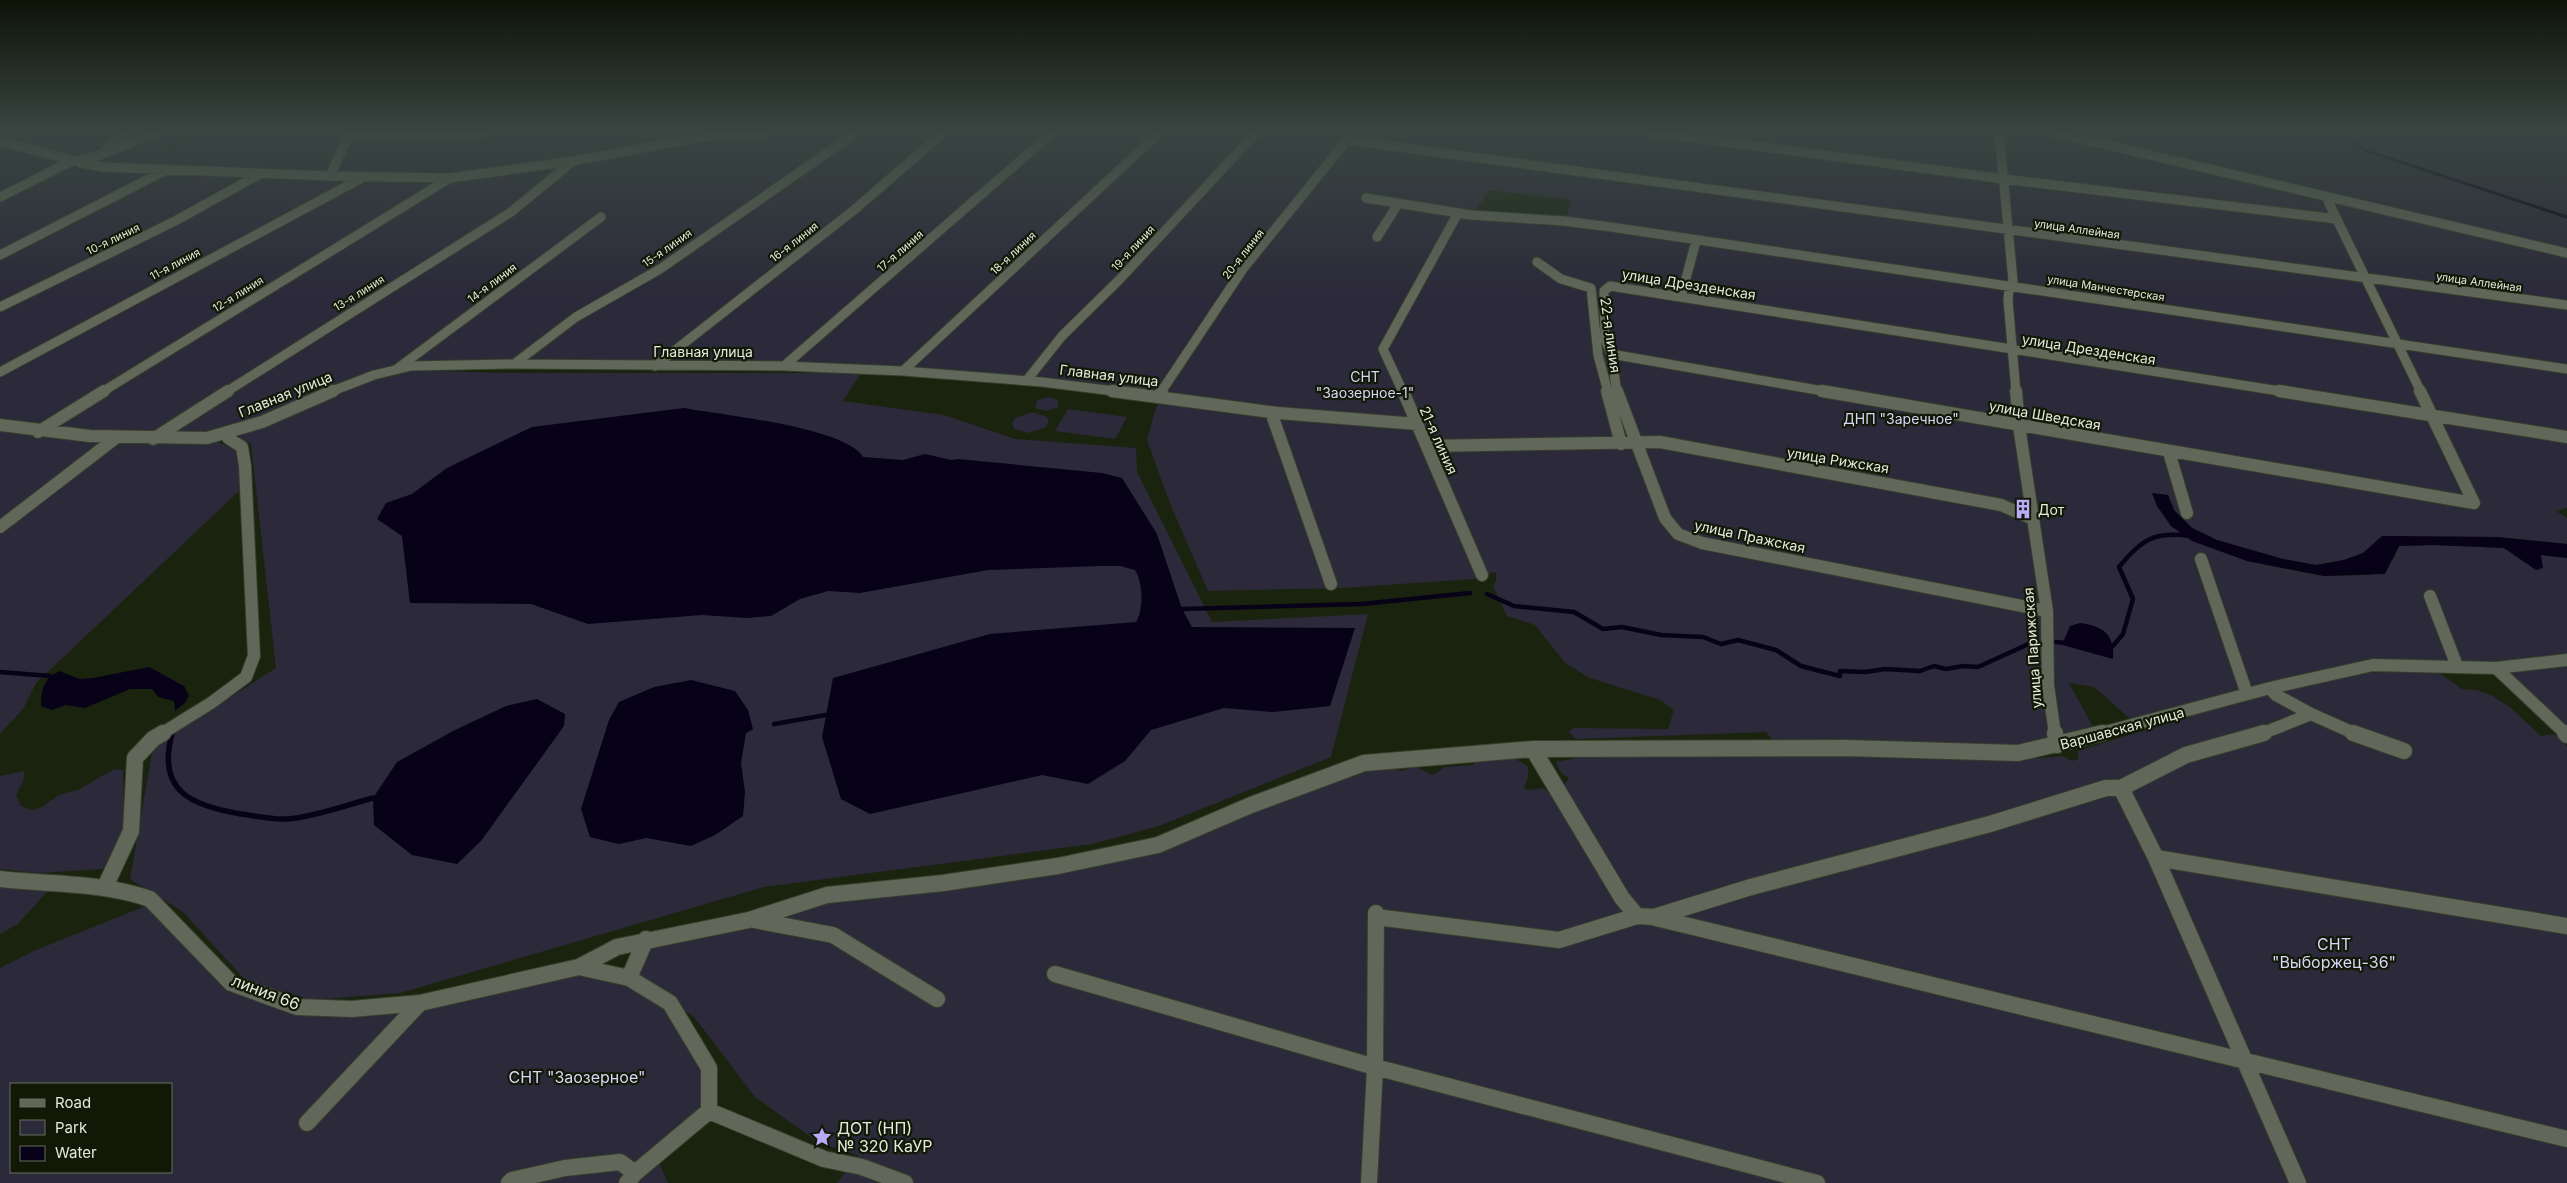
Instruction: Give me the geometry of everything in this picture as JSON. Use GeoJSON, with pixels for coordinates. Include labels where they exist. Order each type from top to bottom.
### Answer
{"type":"FeatureCollection","features":[{"type":"Feature","properties":{"kind":"street"},"geometry":{"type":"LineString","coordinates":[[0,197],[21,187]]}},
{"type":"Feature","properties":{"kind":"street"},"geometry":{"type":"LineString","coordinates":[[0,255],[134,187]]}},
{"type":"Feature","properties":{"kind":"street","name":"10-я линия"},"geometry":{"type":"LineString","coordinates":[[0,307],[175,221],[236,187]]}},
{"type":"Feature","properties":{"kind":"street","name":"11-я линия"},"geometry":{"type":"LineString","coordinates":[[0,372],[343,187]]}},
{"type":"Feature","properties":{"kind":"street","name":"12-я линия"},"geometry":{"type":"LineString","coordinates":[[38,432],[435,187]]}},
{"type":"Feature","properties":{"kind":"street","name":"13-я линия"},"geometry":{"type":"LineString","coordinates":[[153,439],[510,212],[541,187]]}},
{"type":"Feature","properties":{"kind":"street","name":"15-я линия"},"geometry":{"type":"LineString","coordinates":[[514,364],[576,317],[660,268],[700,238],[775,187]]}},
{"type":"Feature","properties":{"kind":"street","name":"16-я линия"},"geometry":{"type":"LineString","coordinates":[[655,366],[854,210],[880,187]]}},
{"type":"Feature","properties":{"kind":"street","name":"17-я линия"},"geometry":{"type":"LineString","coordinates":[[784,366],[990,187]]}},
{"type":"Feature","properties":{"kind":"street","name":"18-я линия"},"geometry":{"type":"LineString","coordinates":[[903,371],[1101,187]]}},
{"type":"Feature","properties":{"kind":"street","name":"19-я линия"},"geometry":{"type":"LineString","coordinates":[[1027,380],[1062,336],[1119,280],[1206,187]]}},
{"type":"Feature","properties":{"kind":"street","name":"20-я линия"},"geometry":{"type":"LineString","coordinates":[[1159,396],[1243,269],[1309,187]]}},
{"type":"Feature","properties":{"kind":"street","name":"улица Аллейная"},"geometry":{"type":"LineString","coordinates":[[1705,187],[2009,231],[2567,306]]}},
{"type":"Feature","properties":{"kind":"street","name":"улица Парижская"},"geometry":{"type":"LineString","coordinates":[[2005,187],[2013,281],[2008,300],[2019,426],[2031,518],[2047,611],[2048,685],[2057,745]]}},
{"type":"Feature","properties":{"kind":"street"},"geometry":{"type":"LineString","coordinates":[[2072,187],[2337,219]]}},
{"type":"Feature","properties":{"kind":"street"},"geometry":{"type":"LineString","coordinates":[[2285,187],[2567,253]]}},
{"type":"Feature","properties":{"kind":"street"},"geometry":{"type":"LineString","coordinates":[[2326,197],[2432,416]]}},
{"type":"Feature","properties":{"kind":"street","name":"улица Манчестерская"},"geometry":{"type":"LineString","coordinates":[[1366,198],[1458,213],[1578,222],[2567,369]]}},
{"type":"Feature","properties":{"kind":"street"},"geometry":{"type":"LineString","coordinates":[[1377,237],[1398,204]]}},
{"type":"Feature","properties":{"kind":"street","name":"21-я линия"},"geometry":{"type":"LineString","coordinates":[[1458,213],[1383,349],[1428,446],[1482,575]]}},
{"type":"Feature","properties":{"kind":"street","name":"14-я линия"},"geometry":{"type":"LineString","coordinates":[[398,368],[601,217]]}},
{"type":"Feature","properties":{"kind":"street"},"geometry":{"type":"LineString","coordinates":[[1681,297],[1696,240]]}},
{"type":"Feature","properties":{"kind":"street","name":"22-я линия"},"geometry":{"type":"LineString","coordinates":[[1537,262],[1561,279],[1592,288],[1598,355],[1621,444]]}},
{"type":"Feature","properties":{"kind":"street","name":"улица Дрезденская"},"geometry":{"type":"LineString","coordinates":[[1607,287],[1622,287],[2013,351],[2567,437]]}},
{"type":"Feature","properties":{"kind":"street","name":"улица Пражская"},"geometry":{"type":"LineString","coordinates":[[1607,287],[1604,291],[1604,337],[1611,354],[1614,383],[1665,518],[1672,528],[1686,538],[2047,611]]}},
{"type":"Feature","properties":{"kind":"street","name":"улица Шведская"},"geometry":{"type":"LineString","coordinates":[[1611,354],[2169,452],[2474,503],[2432,416]]}},
{"type":"Feature","properties":{"kind":"street","name":"Главная улица"},"geometry":{"type":"LineString","coordinates":[[0,425],[38,432],[116,438],[198,439],[216,436],[261,421],[368,376],[398,368],[514,364],[784,366],[903,371],[1027,380],[1271,412],[1417,424]]}},
{"type":"Feature","properties":{"kind":"street"},"geometry":{"type":"LineString","coordinates":[[1271,412],[1331,584]]}},
{"type":"Feature","properties":{"kind":"street"},"geometry":{"type":"LineString","coordinates":[[0,527],[116,438]]}},
{"type":"Feature","properties":{"kind":"street"},"geometry":{"type":"LineString","coordinates":[[105,887],[131,831],[135,758],[153,739],[211,703],[246,677],[254,656],[245,466],[242,447],[228,438]]}},
{"type":"Feature","properties":{"kind":"street","name":"улица Рижская"},"geometry":{"type":"LineString","coordinates":[[1428,446],[1660,442],[1973,499],[2001,505],[2031,518]]}},
{"type":"Feature","properties":{"kind":"street"},"geometry":{"type":"LineString","coordinates":[[2169,452],[2187,513]]}},
{"type":"Feature","properties":{"kind":"street"},"geometry":{"type":"LineString","coordinates":[[2201,559],[2247,694]]}},
{"type":"Feature","properties":{"kind":"street"},"geometry":{"type":"LineString","coordinates":[[2430,596],[2463,666]]}},
{"type":"Feature","properties":{"kind":"street","name":"Варшавская улица"},"geometry":{"type":"LineString","coordinates":[[749,920],[827,896],[943,883],[1058,866],[1158,844],[1251,805],[1364,763],[1533,749],[1772,748],[2018,753],[2057,745],[2270,688],[2373,665],[2496,668],[2567,660]]}},
{"type":"Feature","properties":{"kind":"street"},"geometry":{"type":"LineString","coordinates":[[2496,668],[2567,735]]}},
{"type":"Feature","properties":{"kind":"street"},"geometry":{"type":"LineString","coordinates":[[2270,688],[2276,695],[2311,714],[2356,734],[2404,750]]}},
{"type":"Feature","properties":{"kind":"street"},"geometry":{"type":"LineString","coordinates":[[1654,917],[1751,887],[1990,824],[2106,788],[2121,788],[2186,755],[2251,738],[2311,714]]}},
{"type":"Feature","properties":{"kind":"street"},"geometry":{"type":"LineString","coordinates":[[1533,749],[1622,898],[1637,916]]}},
{"type":"Feature","properties":{"kind":"street"},"geometry":{"type":"LineString","coordinates":[[2121,788],[2156,858],[2298,1183]]}},
{"type":"Feature","properties":{"kind":"street"},"geometry":{"type":"LineString","coordinates":[[2156,858],[2567,926]]}},
{"type":"Feature","properties":{"kind":"street","name":"линия 66"},"geometry":{"type":"LineString","coordinates":[[0,878],[34,884],[105,887],[133,892],[150,899],[231,983],[297,1007],[352,1008],[420,1003],[579,967],[617,947],[646,939],[749,920]]}},
{"type":"Feature","properties":{"kind":"street"},"geometry":{"type":"LineString","coordinates":[[1370,1183],[1375,1067],[1376,915],[1559,940],[1637,916],[1654,917],[2567,1139]]}},
{"type":"Feature","properties":{"kind":"street"},"geometry":{"type":"LineString","coordinates":[[749,920],[833,934],[937,999]]}},
{"type":"Feature","properties":{"kind":"street"},"geometry":{"type":"LineString","coordinates":[[629,978],[646,939]]}},
{"type":"Feature","properties":{"kind":"street"},"geometry":{"type":"LineString","coordinates":[[508,1183],[512,1180],[564,1168],[620,1162],[631,1178],[708,1112],[709,1068],[670,1003],[629,978],[579,967]]}},
{"type":"Feature","properties":{"kind":"street"},"geometry":{"type":"LineString","coordinates":[[1055,974],[1375,1067],[1817,1183]]}},
{"type":"Feature","properties":{"kind":"street"},"geometry":{"type":"LineString","coordinates":[[307,1122],[420,1003]]}},
{"type":"Feature","properties":{"kind":"street"},"geometry":{"type":"LineString","coordinates":[[708,1112],[824,1159],[862,1167],[905,1183]]}},
{"type":"Feature","properties":{"kind":"green space"},"geometry":{"type":"Polygon","coordinates":[[[0,187],[2287,187],[2567,253],[2567,508],[2556,511],[2567,518],[2567,544],[2497,537],[2383,536],[2363,553],[2344,560],[2316,565],[2283,559],[2217,540],[2192,528],[2174,510],[2168,495],[2152,494],[2171,525],[2247,561],[2324,576],[2369,575],[2394,558],[2399,546],[2434,545],[2504,548],[2523,561],[2541,555],[2567,558],[2567,737],[2494,671],[2373,665],[2364,673],[2424,669],[2442,675],[2462,689],[2477,690],[2491,695],[2511,708],[2541,736],[2554,734],[2567,746],[2567,1183],[837,1183],[858,1155],[819,1143],[755,1097],[694,1017],[630,975],[651,938],[794,905],[1158,845],[1347,768],[1384,766],[1402,771],[1414,766],[1433,775],[1445,767],[1473,765],[1480,758],[1513,757],[1528,767],[1528,778],[1524,787],[1527,790],[1544,788],[1560,806],[1564,785],[1569,778],[1561,773],[1556,762],[1588,756],[1769,753],[2024,759],[2063,756],[2072,761],[2079,759],[2077,751],[2182,719],[2177,713],[2136,724],[2094,687],[2069,683],[2097,734],[2047,747],[1779,748],[1766,732],[1576,739],[1569,732],[1574,728],[1668,729],[1674,710],[1660,700],[1590,678],[1566,664],[1535,625],[1507,616],[1493,586],[1496,581],[1496,572],[1474,579],[1342,588],[1208,591],[1171,506],[1147,440],[1156,407],[1164,397],[903,371],[411,366],[216,437],[220,443],[235,450],[240,464],[239,491],[36,683],[23,709],[0,734],[0,187]],[[1489,190],[1473,215],[1564,221],[1571,200],[1489,190]]]}},
{"type":"Feature","properties":{"kind":"green space"},"geometry":{"type":"Polygon","coordinates":[[[2300,187],[2567,187],[2567,251],[2300,187]]]}},
{"type":"Feature","properties":{"kind":"green space"},"geometry":{"type":"Polygon","coordinates":[[[408,370],[507,373],[861,373],[843,401],[944,415],[1015,439],[1136,448],[1137,472],[1212,622],[1368,614],[1331,757],[1159,826],[1092,844],[764,887],[400,993],[312,1000],[247,982],[183,912],[130,879],[152,753],[168,737],[276,668],[251,444],[238,436],[369,380],[408,370]]]}},
{"type":"Feature","properties":{"kind":"green space"},"geometry":{"type":"Polygon","coordinates":[[[1049,397],[1058,400],[1058,407],[1048,411],[1037,409],[1035,406],[1038,400],[1049,397]]]}},
{"type":"Feature","properties":{"kind":"green space"},"geometry":{"type":"Polygon","coordinates":[[[1068,409],[1127,417],[1115,439],[1055,431],[1068,409]]]}},
{"type":"Feature","properties":{"kind":"green space"},"geometry":{"type":"Polygon","coordinates":[[[1032,412],[1047,417],[1049,422],[1046,427],[1029,433],[1014,429],[1012,423],[1015,418],[1032,412]]]}},
{"type":"Feature","properties":{"kind":"green space"},"geometry":{"type":"Polygon","coordinates":[[[114,769],[123,770],[123,822],[118,848],[112,859],[103,869],[40,873],[0,869],[0,776],[24,771],[24,779],[16,795],[21,806],[32,810],[42,807],[59,795],[78,790],[114,769]]]}},
{"type":"Feature","properties":{"kind":"green space"},"geometry":{"type":"Polygon","coordinates":[[[0,879],[53,885],[18,924],[0,934],[0,879]]]}},
{"type":"Feature","properties":{"kind":"green space","name":"СНТ \"Заозерное\""},"geometry":{"type":"Polygon","coordinates":[[[153,903],[231,983],[297,1007],[352,1009],[579,967],[629,978],[670,1003],[709,1068],[709,1111],[656,1156],[668,1183],[0,1183],[0,968],[36,950],[153,903]]]}},
{"type":"Feature","properties":{"kind":"water"},"geometry":{"type":"Polygon","coordinates":[[[684,408],[808,430],[833,438],[852,447],[863,457],[903,460],[925,454],[951,460],[958,459],[1102,473],[1122,478],[1157,534],[1182,609],[1192,627],[1355,628],[1330,706],[1273,712],[1224,708],[1151,730],[1125,761],[1088,784],[1042,775],[870,814],[841,799],[822,737],[833,678],[990,634],[1136,622],[1139,617],[1142,596],[1140,582],[1135,570],[1120,566],[1099,566],[988,570],[860,593],[828,591],[800,599],[771,616],[747,618],[702,615],[588,624],[531,604],[410,603],[402,536],[377,519],[386,503],[412,494],[447,468],[532,427],[684,408]]]}},
{"type":"Feature","properties":{"kind":"water"},"geometry":{"type":"Polygon","coordinates":[[[2152,493],[2168,495],[2174,510],[2192,528],[2217,540],[2283,559],[2316,565],[2344,560],[2363,553],[2382,536],[2497,537],[2567,544],[2567,558],[2541,555],[2543,568],[2536,570],[2504,548],[2434,545],[2399,546],[2385,574],[2324,576],[2247,561],[2192,541],[2171,526],[2157,506],[2152,493]]]}},
{"type":"Feature","properties":{"kind":"water"},"geometry":{"type":"Polygon","coordinates":[[[2080,623],[2095,626],[2110,637],[2113,659],[2062,645],[2070,626],[2080,623]]]}},
{"type":"Feature","properties":{"kind":"water"},"geometry":{"type":"Polygon","coordinates":[[[149,667],[184,686],[189,695],[186,702],[175,711],[174,701],[158,697],[152,689],[130,689],[85,708],[66,705],[52,710],[41,706],[44,686],[50,677],[59,671],[80,679],[149,667]]]}},
{"type":"Feature","properties":{"kind":"water"},"geometry":{"type":"Polygon","coordinates":[[[691,680],[735,691],[748,710],[753,729],[746,733],[741,763],[745,792],[743,816],[715,835],[691,846],[646,838],[619,844],[590,837],[581,809],[609,720],[619,702],[654,687],[691,680]]]}},
{"type":"Feature","properties":{"kind":"water"},"geometry":{"type":"Polygon","coordinates":[[[537,699],[565,714],[564,726],[481,841],[457,864],[412,855],[374,825],[373,798],[397,762],[455,730],[506,706],[537,699]]]}},
{"type":"Feature","properties":{"kind":"waterway"},"geometry":{"type":"LineString","coordinates":[[2477,187],[2567,217]]}},
{"type":"Feature","properties":{"kind":"waterway"},"geometry":{"type":"LineString","coordinates":[[2107,647],[2112,647],[2123,634],[2133,599],[2119,567],[2134,550],[2158,536],[2190,536]]}},
{"type":"Feature","properties":{"kind":"waterway"},"geometry":{"type":"LineString","coordinates":[[1182,609],[1362,604],[1470,593]]}},
{"type":"Feature","properties":{"kind":"waterway"},"geometry":{"type":"LineString","coordinates":[[1487,594],[1514,606],[1574,612],[1603,629],[1622,627],[1661,635],[1703,637],[1721,644],[1738,640],[1776,650],[1801,666],[1840,676],[1840,671],[1865,672],[1885,669],[1920,671],[1934,666],[1946,669],[1963,666],[1978,667],[2033,642]]}},
{"type":"Feature","properties":{"kind":"waterway"},"geometry":{"type":"LineString","coordinates":[[2054,642],[2067,643]]}},
{"type":"Feature","properties":{"kind":"waterway"},"geometry":{"type":"LineString","coordinates":[[0,672],[50,676],[50,679]]}},
{"type":"Feature","properties":{"kind":"waterway"},"geometry":{"type":"LineString","coordinates":[[774,724],[826,715]]}},
{"type":"Feature","properties":{"kind":"waterway"},"geometry":{"type":"LineString","coordinates":[[172,734],[168,754],[169,770],[174,783],[182,793],[208,806],[241,814],[287,819],[319,813],[373,798]]}},
{"type":"Feature","properties":{"kind":"place","name":"Дот"},"geometry":{"type":"Point","coordinates":[2023,509]}},
{"type":"Feature","properties":{"kind":"place","name":"ДОТ (НП) № 320 КаУР"},"geometry":{"type":"Point","coordinates":[822,1137]}},
{"type":"Feature","properties":{"kind":"park label","name":"СНТ \"Заозерное-1\""},"geometry":{"type":"Point","coordinates":[1365,384]}},
{"type":"Feature","properties":{"kind":"park label","name":"ДНП \"Заречное\""},"geometry":{"type":"Point","coordinates":[1901,418]}},
{"type":"Feature","properties":{"kind":"park label","name":"СНТ \"Выборжец-36\""},"geometry":{"type":"Point","coordinates":[2334,953]}}]}
